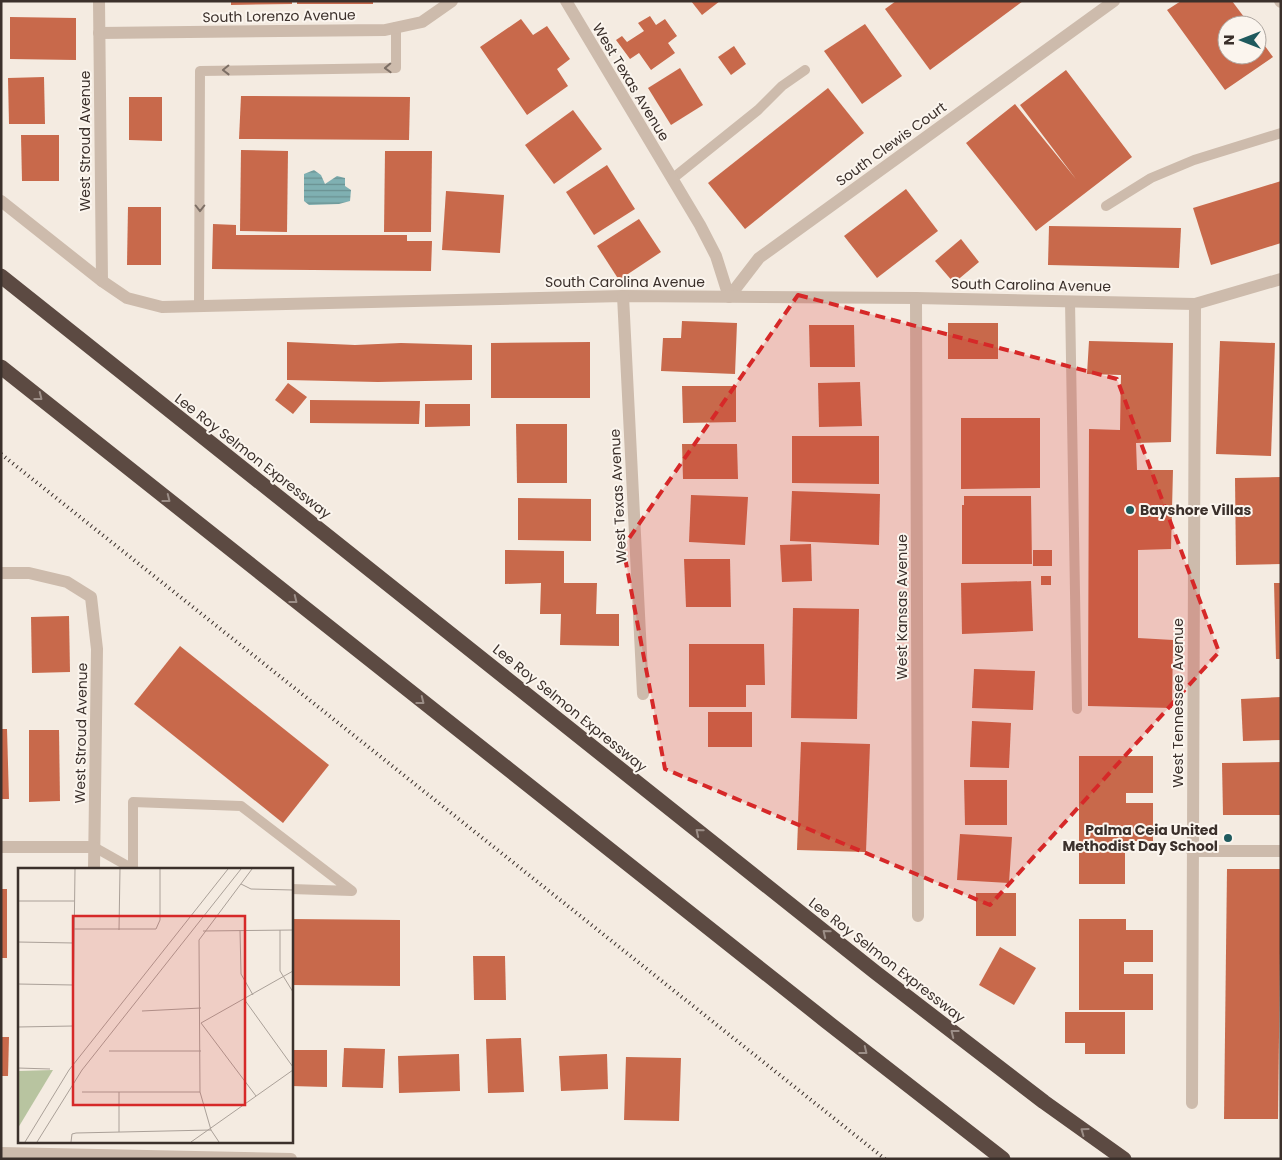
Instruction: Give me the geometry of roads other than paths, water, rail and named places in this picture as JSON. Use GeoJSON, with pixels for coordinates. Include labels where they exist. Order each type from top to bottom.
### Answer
{"type":"FeatureCollection","features":[{"type":"Feature","properties":{"kind":"highway","name":"Lee Roy Selmon Expressway"},"geometry":{"type":"LineString","coordinates":[[1,276],[875,972],[1037,1096],[1124,1159]]}},
{"type":"Feature","properties":{"kind":"highway"},"geometry":{"type":"LineString","coordinates":[[1,367],[810,1009],[1003,1159]]}},
{"type":"Feature","properties":{"kind":"street","name":"West Stroud Avenue"},"geometry":{"type":"LineString","coordinates":[[100,1],[102,281]]}},
{"type":"Feature","properties":{"kind":"street","name":"South Lorenzo Avenue"},"geometry":{"type":"LineString","coordinates":[[100,33],[384,30],[422,22],[452,1]]}},
{"type":"Feature","properties":{"kind":"street","name":"South Clewis Court"},"geometry":{"type":"LineString","coordinates":[[728,297],[760,258],[1114,1]]}},
{"type":"Feature","properties":{"kind":"street","name":"West Texas Avenue"},"geometry":{"type":"LineString","coordinates":[[567,2],[716,256],[728,297]]}},
{"type":"Feature","properties":{"kind":"street","name":"South Carolina Avenue"},"geometry":{"type":"LineString","coordinates":[[1,200],[102,281],[127,298],[162,306],[623,296],[916,298],[1195,304],[1281,279]]}},
{"type":"Feature","properties":{"kind":"street","name":"West Texas Avenue"},"geometry":{"type":"LineString","coordinates":[[623,296],[643,694]]}},
{"type":"Feature","properties":{"kind":"street","name":"West Kansas Avenue"},"geometry":{"type":"LineString","coordinates":[[916,298],[918,916]]}},
{"type":"Feature","properties":{"kind":"street","name":"West Tennessee Avenue"},"geometry":{"type":"LineString","coordinates":[[1192,1103],[1195,304]]}},
{"type":"Feature","properties":{"kind":"street","name":"West Stroud Avenue"},"geometry":{"type":"LineString","coordinates":[[1,573],[29,573],[67,582],[91,597],[97,649],[94,868]]}},
{"type":"Feature","properties":{"kind":"street"},"geometry":{"type":"LineString","coordinates":[[1,847],[94,847]]}},
{"type":"Feature","properties":{"kind":"street"},"geometry":{"type":"LineString","coordinates":[[1192,851],[1281,851]]}},
{"type":"Feature","properties":{"kind":"street"},"geometry":{"type":"LineString","coordinates":[[1,1153],[93,1148],[185,1157],[291,1159]]}},
{"type":"Feature","properties":{"kind":"lane"},"geometry":{"type":"LineString","coordinates":[[199,305],[200,71],[396,68],[396,27]]}},
{"type":"Feature","properties":{"kind":"lane"},"geometry":{"type":"LineString","coordinates":[[672,179],[758,110],[782,86],[805,70]]}},
{"type":"Feature","properties":{"kind":"lane"},"geometry":{"type":"LineString","coordinates":[[1106,206],[1150,178],[1194,160],[1281,133]]}},
{"type":"Feature","properties":{"kind":"lane"},"geometry":{"type":"LineString","coordinates":[[1070,301],[1077,709]]}},
{"type":"Feature","properties":{"kind":"lane"},"geometry":{"type":"LineString","coordinates":[[133,868],[133,802],[240,806],[352,890],[292,889]]}},
{"type":"Feature","properties":{"kind":"lane"},"geometry":{"type":"LineString","coordinates":[[94,847],[131,868]]}},
{"type":"Feature","properties":{"kind":"water"},"geometry":{"type":"Polygon","coordinates":[[[314,170],[321,175],[325,184],[337,176],[345,178],[345,186],[351,190],[350,201],[339,204],[309,205],[304,201],[304,174],[314,170]]]}},
{"type":"Feature","properties":{"kind":"railway"},"geometry":{"type":"LineString","coordinates":[[1,454],[885,1159]]}},
{"type":"Feature","properties":{"kind":"place","name":"Bayshore Villas"},"geometry":{"type":"Point","coordinates":[1130,510]}},
{"type":"Feature","properties":{"kind":"place","name":"Palma Ceia United Methodist Day School"},"geometry":{"type":"Point","coordinates":[1228,838]}}]}
